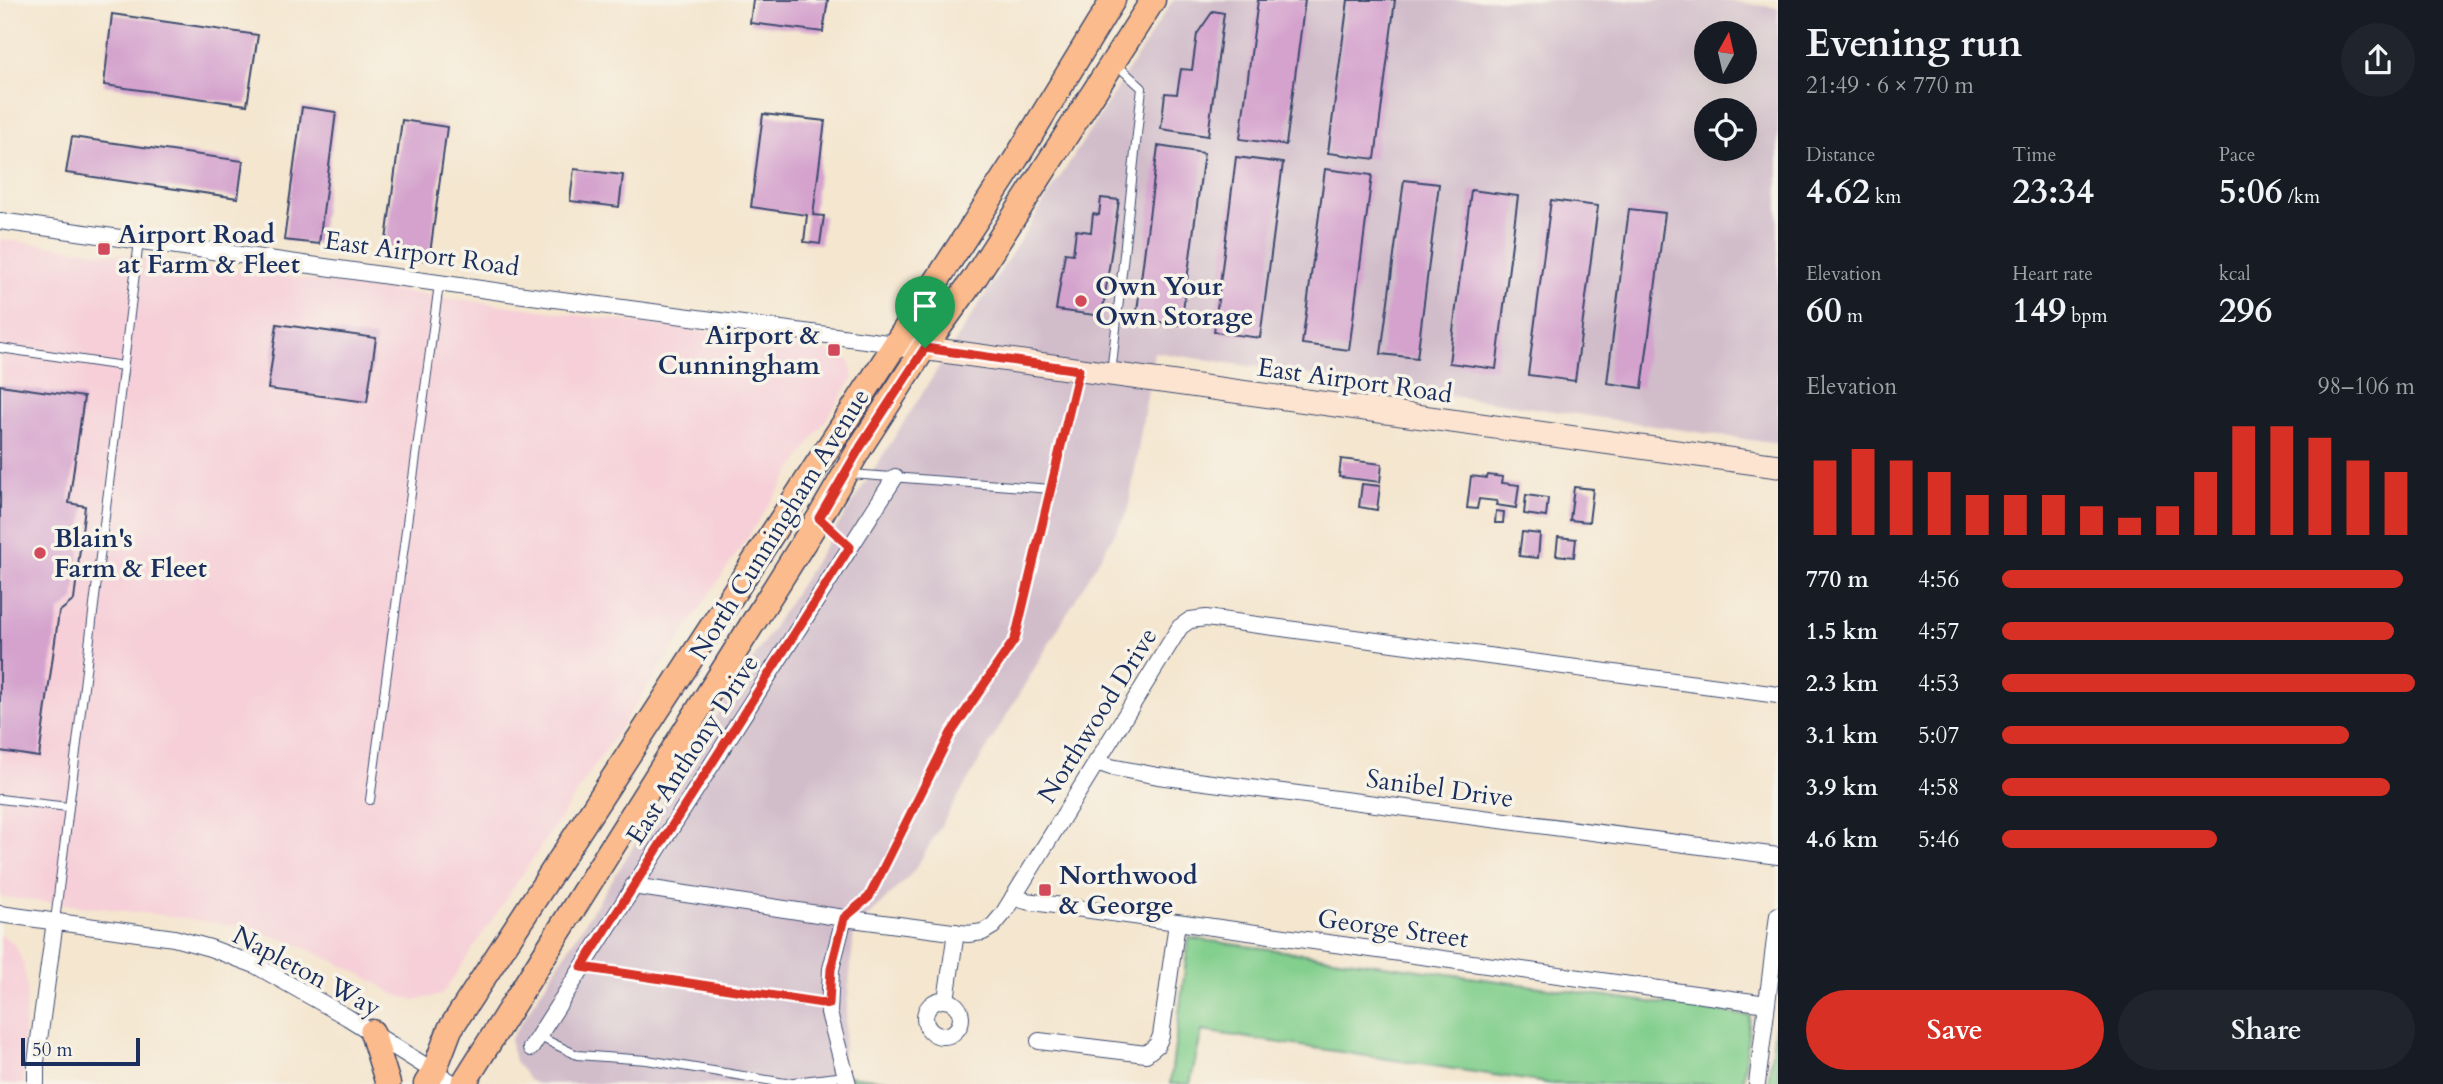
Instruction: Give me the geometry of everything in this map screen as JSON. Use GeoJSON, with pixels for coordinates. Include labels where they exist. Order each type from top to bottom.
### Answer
{"type":"FeatureCollection","features":[{"type":"Feature","properties":{"kind":"main road","name":"North Cunningham Avenue"},"geometry":{"type":"LineString","coordinates":[[438,1080],[450,1029],[1014,162],[1113,0]]}},
{"type":"Feature","properties":{"kind":"main road","name":"North Cunningham Avenue"},"geometry":{"type":"LineString","coordinates":[[463,1084],[845,473],[1153,0]]}},
{"type":"Feature","properties":{"kind":"main road"},"geometry":{"type":"LineString","coordinates":[[372,1032],[388,1084]]}},
{"type":"Feature","properties":{"kind":"street","name":"East Airport Road"},"geometry":{"type":"LineString","coordinates":[[0,221],[439,284],[1778,466]]}},
{"type":"Feature","properties":{"kind":"street","name":"East Anthony Drive"},"geometry":{"type":"LineString","coordinates":[[535,1042],[895,477]]}},
{"type":"Feature","properties":{"kind":"street","name":"Northwood Drive"},"geometry":{"type":"LineString","coordinates":[[633,886],[844,918],[956,932],[982,932],[993,926],[1013,897],[1180,626],[1190,620],[1206,618],[1778,695]]}},
{"type":"Feature","properties":{"kind":"street","name":"Sanibel Drive"},"geometry":{"type":"LineString","coordinates":[[1096,762],[1111,768],[1172,777],[1778,856]]}},
{"type":"Feature","properties":{"kind":"street","name":"George Street"},"geometry":{"type":"LineString","coordinates":[[1013,897],[1177,923],[1767,1004]]}},
{"type":"Feature","properties":{"kind":"street","name":"Napleton Way"},"geometry":{"type":"LineString","coordinates":[[0,914],[174,938],[255,965],[372,1032],[438,1080]]}},
{"type":"Feature","properties":{"kind":"street"},"geometry":{"type":"LineString","coordinates":[[1757,1084],[1778,915]]}},
{"type":"Feature","properties":{"kind":"street"},"geometry":{"type":"LineString","coordinates":[[844,918],[831,969],[829,1013],[847,1080]]}},
{"type":"Feature","properties":{"kind":"street"},"geometry":{"type":"LineString","coordinates":[[36,1084],[36,1062],[55,921]]}},
{"type":"Feature","properties":{"kind":"street"},"geometry":{"type":"LineString","coordinates":[[1040,1041],[1146,1054],[1157,1045],[1161,1036],[1177,923]]}},
{"type":"Feature","properties":{"kind":"street"},"geometry":{"type":"LineString","coordinates":[[946,1000],[956,932]]}},
{"type":"Feature","properties":{"kind":"lane"},"geometry":{"type":"LineString","coordinates":[[1111,374],[1142,88],[1114,61]]}},
{"type":"Feature","properties":{"kind":"lane"},"geometry":{"type":"LineString","coordinates":[[55,921],[139,241]]}},
{"type":"Feature","properties":{"kind":"lane"},"geometry":{"type":"LineString","coordinates":[[370,800],[439,284]]}},
{"type":"Feature","properties":{"kind":"lane"},"geometry":{"type":"LineString","coordinates":[[0,348],[123,366]]}},
{"type":"Feature","properties":{"kind":"lane"},"geometry":{"type":"LineString","coordinates":[[844,918],[869,897],[951,733],[1015,639],[1079,370]]}},
{"type":"Feature","properties":{"kind":"lane"},"geometry":{"type":"LineString","coordinates":[[845,473],[1051,489]]}},
{"type":"Feature","properties":{"kind":"lane"},"geometry":{"type":"LineString","coordinates":[[819,518],[850,547]]}},
{"type":"Feature","properties":{"kind":"lane"},"geometry":{"type":"LineString","coordinates":[[0,799],[68,807]]}},
{"type":"Feature","properties":{"kind":"lane"},"geometry":{"type":"LineString","coordinates":[[582,967],[829,1004]]}},
{"type":"Feature","properties":{"kind":"lane"},"geometry":{"type":"LineString","coordinates":[[535,1042],[577,1055],[647,1060],[785,1083],[847,1080]]}},
{"type":"Feature","properties":{"kind":"shaded area"},"geometry":{"type":"Polygon","coordinates":[[[1173,0],[1722,0],[1778,8],[1778,444],[1154,352],[1128,511],[914,871],[854,931],[841,1075],[837,1084],[537,1084],[529,1080],[515,1061],[510,1040],[1173,0]]]}},
{"type":"Feature","properties":{"kind":"shaded area"},"geometry":{"type":"Polygon","coordinates":[[[0,239],[815,346],[850,361],[853,379],[442,995],[416,1000],[395,995],[361,974],[292,942],[242,927],[0,897],[0,239]]]}},
{"type":"Feature","properties":{"kind":"shaded area"},"geometry":{"type":"Polygon","coordinates":[[[0,934],[14,944],[23,963],[27,989],[23,1047],[24,1084],[0,1084],[0,934]]]}},
{"type":"Feature","properties":{"kind":"green space"},"geometry":{"type":"Polygon","coordinates":[[[1189,938],[1750,1016],[1743,1084],[1553,1084],[1202,1031],[1190,1084],[1170,1084],[1189,938]]]}},
{"type":"Feature","properties":{"kind":"green space"},"geometry":{"type":"Polygon","coordinates":[[[1776,1020],[1778,1084],[1768,1084],[1776,1020]]]}},
{"type":"Feature","properties":{"kind":"green space"},"geometry":{"type":"Polygon","coordinates":[[[841,1075],[916,1084],[844,1084],[841,1075]]]}},
{"type":"Feature","properties":{"kind":"building"},"geometry":{"type":"Polygon","coordinates":[[[753,0],[828,0],[823,32],[750,23],[753,0]]]}},
{"type":"Feature","properties":{"kind":"building"},"geometry":{"type":"Polygon","coordinates":[[[1258,0],[1305,0],[1286,145],[1240,139],[1258,0]]]}},
{"type":"Feature","properties":{"kind":"building"},"geometry":{"type":"Polygon","coordinates":[[[1348,0],[1395,0],[1375,159],[1328,153],[1348,0]]]}},
{"type":"Feature","properties":{"kind":"building"},"geometry":{"type":"Polygon","coordinates":[[[1213,11],[1224,13],[1208,136],[1161,129],[1165,93],[1177,94],[1181,69],[1192,70],[1197,34],[1213,11]]]}},
{"type":"Feature","properties":{"kind":"building"},"geometry":{"type":"Polygon","coordinates":[[[112,14],[258,35],[247,105],[104,85],[112,14]]]}},
{"type":"Feature","properties":{"kind":"building"},"geometry":{"type":"Polygon","coordinates":[[[302,107],[336,112],[319,244],[284,240],[302,107]]]}},
{"type":"Feature","properties":{"kind":"building"},"geometry":{"type":"Polygon","coordinates":[[[763,114],[825,121],[813,215],[824,216],[820,244],[804,242],[807,215],[751,207],[763,114]]]}},
{"type":"Feature","properties":{"kind":"building"},"geometry":{"type":"Polygon","coordinates":[[[402,120],[447,127],[429,261],[384,255],[402,120]]]}},
{"type":"Feature","properties":{"kind":"building"},"geometry":{"type":"Polygon","coordinates":[[[72,137],[243,161],[238,198],[66,173],[72,137]]]}},
{"type":"Feature","properties":{"kind":"building"},"geometry":{"type":"Polygon","coordinates":[[[1158,146],[1204,153],[1181,325],[1136,319],[1158,146]]]}},
{"type":"Feature","properties":{"kind":"building"},"geometry":{"type":"Polygon","coordinates":[[[1236,157],[1283,163],[1260,338],[1214,332],[1236,157]]]}},
{"type":"Feature","properties":{"kind":"building"},"geometry":{"type":"Polygon","coordinates":[[[574,169],[623,175],[619,207],[570,201],[574,169]]]}},
{"type":"Feature","properties":{"kind":"building"},"geometry":{"type":"Polygon","coordinates":[[[1325,169],[1372,175],[1349,350],[1302,344],[1325,169]]]}},
{"type":"Feature","properties":{"kind":"building"},"geometry":{"type":"Polygon","coordinates":[[[1404,180],[1439,184],[1417,358],[1381,354],[1404,180]]]}},
{"type":"Feature","properties":{"kind":"building"},"geometry":{"type":"Polygon","coordinates":[[[1471,190],[1518,196],[1496,369],[1449,363],[1471,190]]]}},
{"type":"Feature","properties":{"kind":"building"},"geometry":{"type":"Polygon","coordinates":[[[1101,198],[1119,200],[1102,316],[1056,310],[1065,253],[1073,254],[1076,230],[1091,232],[1093,214],[1099,215],[1101,198]]]}},
{"type":"Feature","properties":{"kind":"building"},"geometry":{"type":"Polygon","coordinates":[[[1551,200],[1598,206],[1575,381],[1528,375],[1551,200]]]}},
{"type":"Feature","properties":{"kind":"building"},"geometry":{"type":"Polygon","coordinates":[[[1629,209],[1665,213],[1642,388],[1607,383],[1629,209]]]}},
{"type":"Feature","properties":{"kind":"building"},"geometry":{"type":"Polygon","coordinates":[[[277,324],[376,338],[367,402],[268,389],[277,324]]]}},
{"type":"Feature","properties":{"kind":"building","name":"Blain's Farm & Fleet"},"geometry":{"type":"Polygon","coordinates":[[[0,385],[84,397],[69,503],[85,506],[74,600],[59,612],[39,757],[0,751],[0,385]]]}},
{"type":"Feature","properties":{"kind":"building"},"geometry":{"type":"Polygon","coordinates":[[[1341,459],[1382,464],[1380,482],[1339,477],[1341,459]]]}},
{"type":"Feature","properties":{"kind":"building"},"geometry":{"type":"Polygon","coordinates":[[[1488,475],[1503,477],[1502,483],[1519,485],[1516,508],[1496,505],[1497,501],[1479,499],[1477,509],[1467,508],[1471,476],[1487,478],[1488,475]]]}},
{"type":"Feature","properties":{"kind":"building"},"geometry":{"type":"Polygon","coordinates":[[[1362,484],[1380,486],[1377,510],[1359,507],[1362,484]]]}},
{"type":"Feature","properties":{"kind":"building"},"geometry":{"type":"Polygon","coordinates":[[[1574,487],[1593,489],[1589,522],[1570,520],[1574,487]]]}},
{"type":"Feature","properties":{"kind":"building"},"geometry":{"type":"Polygon","coordinates":[[[1526,495],[1548,498],[1546,517],[1524,514],[1526,495]]]}},
{"type":"Feature","properties":{"kind":"building"},"geometry":{"type":"Polygon","coordinates":[[[1496,511],[1504,512],[1503,523],[1495,523],[1496,511]]]}},
{"type":"Feature","properties":{"kind":"building"},"geometry":{"type":"Polygon","coordinates":[[[1522,532],[1540,534],[1538,558],[1519,556],[1522,532]]]}},
{"type":"Feature","properties":{"kind":"building"},"geometry":{"type":"Polygon","coordinates":[[[1558,537],[1576,539],[1574,557],[1556,555],[1558,537]]]}},
{"type":"Feature","properties":{"kind":"place","name":"Airport Road at Farm & Fleet"},"geometry":{"type":"Point","coordinates":[104,249]}},
{"type":"Feature","properties":{"kind":"place","name":"Own Your Own Storage"},"geometry":{"type":"Point","coordinates":[1081,301]}},
{"type":"Feature","properties":{"kind":"place","name":"Airport & Cunningham"},"geometry":{"type":"Point","coordinates":[834,350]}},
{"type":"Feature","properties":{"kind":"place","name":"Blain's Farm & Fleet"},"geometry":{"type":"Point","coordinates":[40,553]}},
{"type":"Feature","properties":{"kind":"place","name":"Northwood & George"},"geometry":{"type":"Point","coordinates":[1045,890]}},
{"type":"Feature","properties":{"kind":"route"},"geometry":{"type":"LineString","coordinates":[[925,348],[1079,370],[1015,639],[951,733],[869,897],[844,918],[831,969],[829,1004],[582,967],[850,547],[819,518],[861,446],[925,348]]}}]}
